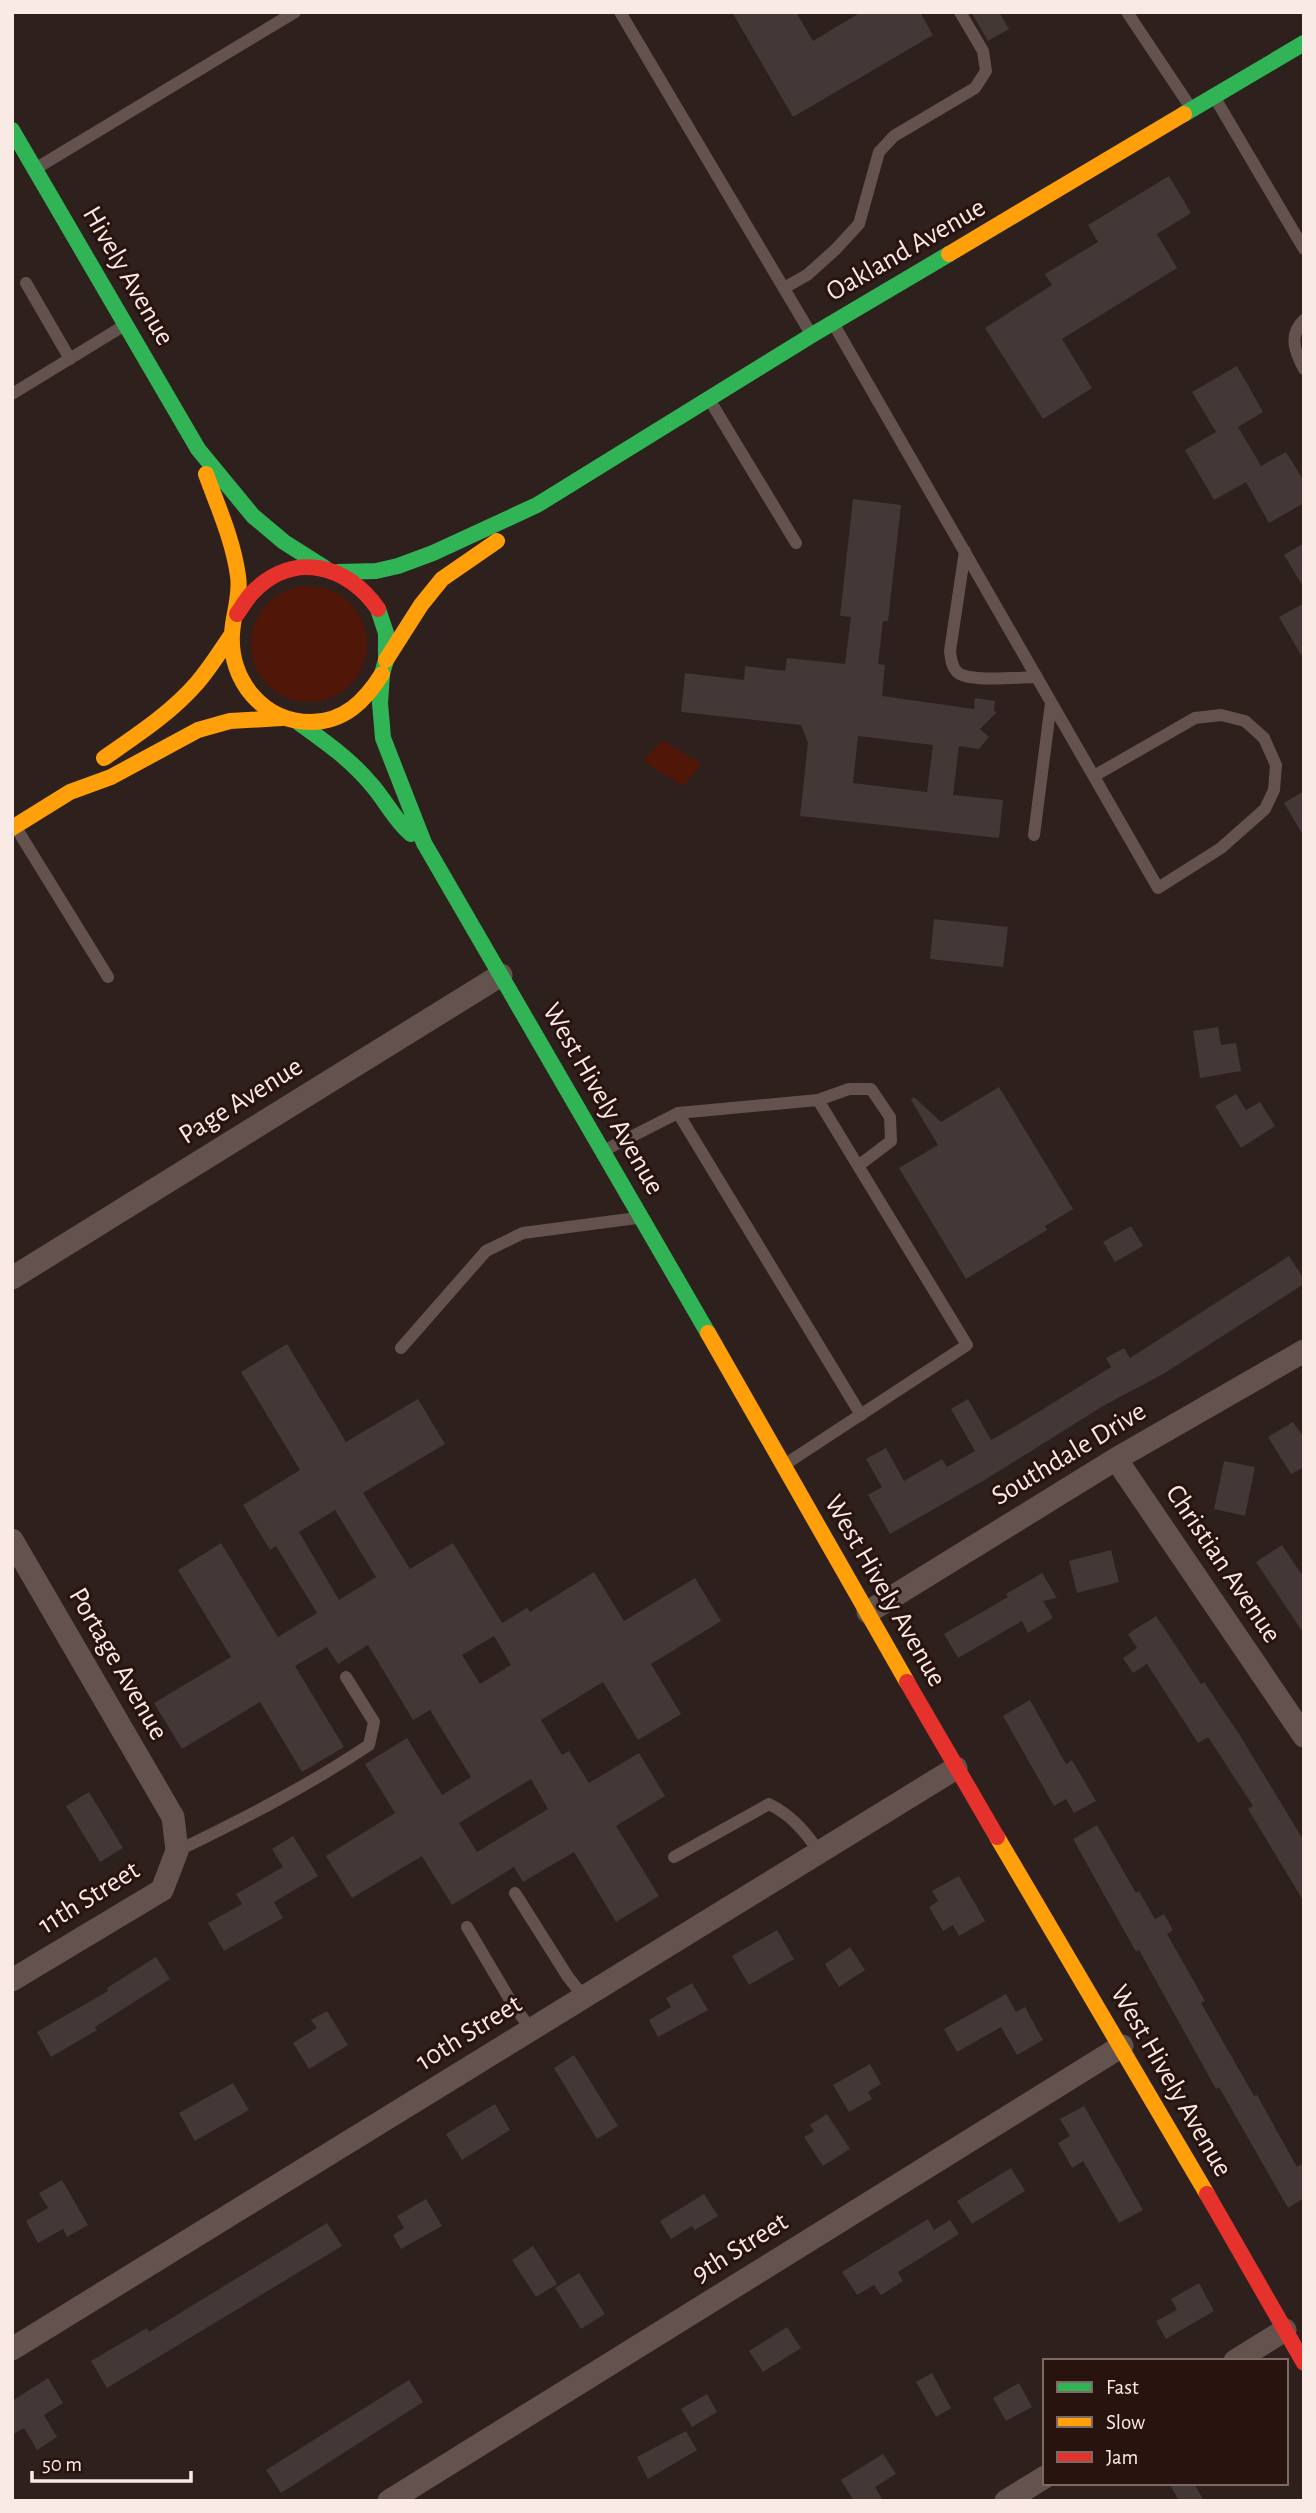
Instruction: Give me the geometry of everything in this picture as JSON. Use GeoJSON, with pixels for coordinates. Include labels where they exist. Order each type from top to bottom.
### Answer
{"type":"FeatureCollection","features":[{"type":"Feature","properties":{"kind":"street","name":"Oakland Avenue"},"geometry":{"type":"LineString","coordinates":[[331,570],[395,567],[428,556],[499,519],[537,505],[812,335],[1304,44]]}},
{"type":"Feature","properties":{"kind":"street","name":"Hively Avenue"},"geometry":{"type":"LineString","coordinates":[[12,130],[198,449],[232,494],[261,524],[287,544],[361,587],[378,608],[386,633],[380,703],[383,738],[424,843]]}},
{"type":"Feature","properties":{"kind":"street","name":"Hively Avenue"},"geometry":{"type":"LineString","coordinates":[[198,449],[234,549],[239,580],[237,614],[232,634],[233,660],[242,685],[260,705],[290,721],[350,764],[377,791],[401,827],[424,843]]}},
{"type":"Feature","properties":{"kind":"street","name":"Oakland Avenue"},"geometry":{"type":"LineString","coordinates":[[384,667],[421,605],[442,579],[508,534],[537,505]]}},
{"type":"Feature","properties":{"kind":"street","name":"Hively Avenue"},"geometry":{"type":"LineString","coordinates":[[237,614],[252,592],[273,576],[298,568],[331,570]]}},
{"type":"Feature","properties":{"kind":"street"},"geometry":{"type":"LineString","coordinates":[[70,792],[99,762],[177,704],[199,681],[232,634]]}},
{"type":"Feature","properties":{"kind":"street"},"geometry":{"type":"LineString","coordinates":[[13,827],[70,792],[111,777],[198,730],[230,721],[325,722],[349,713],[369,696],[384,667]]}},
{"type":"Feature","properties":{"kind":"street","name":"West Hively Avenue"},"geometry":{"type":"LineString","coordinates":[[424,843],[956,1768],[1122,2046],[1304,2363]]}},
{"type":"Feature","properties":{"kind":"street","name":"Page Avenue"},"geometry":{"type":"LineString","coordinates":[[12,1278],[501,975]]}},
{"type":"Feature","properties":{"kind":"street","name":"Southdale Drive"},"geometry":{"type":"LineString","coordinates":[[868,1612],[1116,1459],[1304,1351]]}},
{"type":"Feature","properties":{"kind":"street","name":"Christian Avenue"},"geometry":{"type":"LineString","coordinates":[[1116,1459],[1304,1737]]}},
{"type":"Feature","properties":{"kind":"street","name":"Portage Avenue"},"geometry":{"type":"LineString","coordinates":[[12,1540],[173,1817],[177,1851]]}},
{"type":"Feature","properties":{"kind":"street","name":"10th Street"},"geometry":{"type":"LineString","coordinates":[[12,2349],[956,1768]]}},
{"type":"Feature","properties":{"kind":"street","name":"11th Street"},"geometry":{"type":"LineString","coordinates":[[12,1980],[162,1890],[177,1851]]}},
{"type":"Feature","properties":{"kind":"street","name":"9th Street"},"geometry":{"type":"LineString","coordinates":[[389,2501],[1122,2046]]}},
{"type":"Feature","properties":{"kind":"street"},"geometry":{"type":"LineString","coordinates":[[1238,2359],[1284,2330]]}},
{"type":"Feature","properties":{"kind":"street"},"geometry":{"type":"LineString","coordinates":[[1006,2501],[1043,2478]]}},
{"type":"Feature","properties":{"kind":"lane"},"geometry":{"type":"LineString","coordinates":[[35,169],[295,12]]}},
{"type":"Feature","properties":{"kind":"lane"},"geometry":{"type":"LineString","coordinates":[[620,12],[812,335]]}},
{"type":"Feature","properties":{"kind":"lane"},"geometry":{"type":"LineString","coordinates":[[784,288],[807,275],[859,224],[879,152],[894,136],[975,88],[981,80],[986,71],[983,51],[960,12]]}},
{"type":"Feature","properties":{"kind":"lane"},"geometry":{"type":"LineString","coordinates":[[1127,12],[1193,111]]}},
{"type":"Feature","properties":{"kind":"lane"},"geometry":{"type":"LineString","coordinates":[[1215,98],[1304,249]]}},
{"type":"Feature","properties":{"kind":"lane"},"geometry":{"type":"LineString","coordinates":[[26,283],[70,359]]}},
{"type":"Feature","properties":{"kind":"lane"},"geometry":{"type":"LineString","coordinates":[[1304,320],[1295,332],[1294,345],[1304,369]]}},
{"type":"Feature","properties":{"kind":"lane"},"geometry":{"type":"LineString","coordinates":[[833,323],[1158,888],[1221,848],[1265,809],[1274,790],[1276,765],[1264,738],[1245,722],[1221,715],[1195,718],[1094,776]]}},
{"type":"Feature","properties":{"kind":"lane"},"geometry":{"type":"LineString","coordinates":[[12,394],[126,325]]}},
{"type":"Feature","properties":{"kind":"lane"},"geometry":{"type":"LineString","coordinates":[[709,399],[796,543]]}},
{"type":"Feature","properties":{"kind":"lane"},"geometry":{"type":"LineString","coordinates":[[965,551],[950,651],[952,664],[958,674],[970,678],[1037,677]]}},
{"type":"Feature","properties":{"kind":"lane"},"geometry":{"type":"LineString","coordinates":[[1034,835],[1051,702]]}},
{"type":"Feature","properties":{"kind":"lane"},"geometry":{"type":"LineString","coordinates":[[13,827],[108,977]]}},
{"type":"Feature","properties":{"kind":"lane"},"geometry":{"type":"LineString","coordinates":[[602,1151],[678,1113],[818,1100],[849,1089],[871,1089],[890,1117],[891,1141],[858,1166]]}},
{"type":"Feature","properties":{"kind":"lane"},"geometry":{"type":"LineString","coordinates":[[783,1466],[967,1345],[818,1100]]}},
{"type":"Feature","properties":{"kind":"lane"},"geometry":{"type":"LineString","coordinates":[[678,1113],[861,1415]]}},
{"type":"Feature","properties":{"kind":"lane"},"geometry":{"type":"LineString","coordinates":[[401,1348],[486,1251],[523,1233],[641,1218]]}},
{"type":"Feature","properties":{"kind":"lane"},"geometry":{"type":"LineString","coordinates":[[177,1851],[245,1818],[335,1768],[369,1745],[374,1722],[345,1677]]}},
{"type":"Feature","properties":{"kind":"lane"},"geometry":{"type":"LineString","coordinates":[[674,1857],[769,1804],[787,1813],[819,1852]]}},
{"type":"Feature","properties":{"kind":"lane"},"geometry":{"type":"LineString","coordinates":[[515,1893],[583,1997]]}},
{"type":"Feature","properties":{"kind":"lane"},"geometry":{"type":"LineString","coordinates":[[467,1927],[513,2005],[531,2029]]}},
{"type":"Feature","properties":{"kind":"shaded area"},"geometry":{"type":"Polygon","coordinates":[[[309,586],[331,590],[350,603],[363,622],[367,644],[363,666],[350,685],[331,698],[309,702],[287,698],[268,685],[255,666],[251,644],[255,622],[268,603],[287,590],[309,586]]]}},
{"type":"Feature","properties":{"kind":"shaded area"},"geometry":{"type":"Polygon","coordinates":[[[662,740],[702,764],[683,786],[643,761],[662,740]]]}},
{"type":"Feature","properties":{"kind":"building"},"geometry":{"type":"Polygon","coordinates":[[[732,12],[796,12],[813,41],[861,12],[920,12],[933,35],[793,117],[732,12]]]}},
{"type":"Feature","properties":{"kind":"building"},"geometry":{"type":"Polygon","coordinates":[[[971,12],[999,12],[1009,29],[988,41],[971,12]]]}},
{"type":"Feature","properties":{"kind":"building"},"geometry":{"type":"Polygon","coordinates":[[[1169,176],[1191,213],[1157,234],[1177,268],[1062,339],[1092,388],[1043,419],[985,328],[1052,285],[1045,274],[1098,242],[1088,225],[1169,176]]]}},
{"type":"Feature","properties":{"kind":"building"},"geometry":{"type":"Polygon","coordinates":[[[1237,366],[1263,412],[1238,427],[1261,466],[1286,452],[1304,481],[1304,503],[1269,523],[1246,482],[1214,500],[1185,450],[1216,432],[1192,392],[1237,366]]]}},
{"type":"Feature","properties":{"kind":"building"},"geometry":{"type":"Polygon","coordinates":[[[853,499],[901,505],[888,621],[883,621],[878,664],[885,665],[882,696],[974,709],[975,698],[995,701],[994,711],[997,712],[980,729],[989,737],[979,749],[959,746],[953,795],[1003,800],[999,838],[800,816],[808,743],[801,725],[681,712],[685,673],[744,680],[745,666],[785,671],[787,658],[845,664],[851,617],[840,616],[853,499]],[[858,736],[853,783],[927,792],[933,745],[858,736]]]}},
{"type":"Feature","properties":{"kind":"building"},"geometry":{"type":"Polygon","coordinates":[[[1304,543],[1304,588],[1284,555],[1304,543]]]}},
{"type":"Feature","properties":{"kind":"building"},"geometry":{"type":"Polygon","coordinates":[[[1304,603],[1304,660],[1279,617],[1304,603]]]}},
{"type":"Feature","properties":{"kind":"building"},"geometry":{"type":"Polygon","coordinates":[[[1304,791],[1304,837],[1284,803],[1304,791]]]}},
{"type":"Feature","properties":{"kind":"building"},"geometry":{"type":"Polygon","coordinates":[[[934,919],[1008,927],[1003,967],[930,959],[934,919]]]}},
{"type":"Feature","properties":{"kind":"building"},"geometry":{"type":"Polygon","coordinates":[[[1218,1027],[1221,1045],[1236,1043],[1241,1071],[1200,1078],[1193,1031],[1218,1027]]]}},
{"type":"Feature","properties":{"kind":"building"},"geometry":{"type":"Polygon","coordinates":[[[999,1087],[1073,1209],[1045,1226],[1047,1230],[966,1279],[899,1168],[938,1145],[911,1100],[914,1097],[941,1122],[999,1087]]]}},
{"type":"Feature","properties":{"kind":"building"},"geometry":{"type":"Polygon","coordinates":[[[1236,1094],[1246,1110],[1260,1102],[1275,1126],[1241,1148],[1215,1106],[1236,1094]]]}},
{"type":"Feature","properties":{"kind":"building"},"geometry":{"type":"Polygon","coordinates":[[[1131,1226],[1143,1246],[1115,1262],[1103,1242],[1131,1226]]]}},
{"type":"Feature","properties":{"kind":"building"},"geometry":{"type":"Polygon","coordinates":[[[1289,1256],[1304,1279],[1304,1284],[1163,1374],[1103,1406],[983,1481],[890,1534],[868,1495],[882,1487],[866,1459],[886,1448],[904,1481],[942,1459],[947,1467],[975,1451],[951,1409],[968,1399],[991,1440],[1111,1367],[1106,1358],[1124,1348],[1130,1358],[1289,1256]]]}},
{"type":"Feature","properties":{"kind":"building"},"geometry":{"type":"Polygon","coordinates":[[[287,1344],[346,1442],[418,1399],[445,1444],[363,1493],[410,1569],[453,1543],[502,1623],[527,1608],[530,1612],[594,1572],[624,1621],[695,1578],[721,1621],[651,1664],[681,1714],[638,1740],[603,1682],[541,1720],[562,1755],[569,1751],[589,1783],[639,1753],[665,1796],[616,1826],[659,1896],[616,1922],[574,1852],[523,1882],[514,1867],[452,1905],[422,1856],[352,1898],[326,1856],[395,1813],[365,1764],[407,1738],[442,1795],[471,1777],[430,1710],[413,1720],[368,1645],[338,1664],[327,1647],[295,1666],[344,1747],[302,1772],[260,1702],[182,1749],[154,1703],[231,1657],[178,1570],[221,1543],[278,1637],[317,1613],[276,1546],[270,1550],[243,1505],[300,1470],[241,1372],[287,1344]],[[335,1510],[299,1532],[339,1600],[376,1577],[335,1510]],[[494,1636],[462,1655],[480,1684],[511,1665],[494,1636]],[[531,1779],[459,1823],[477,1852],[548,1809],[531,1779]]]}},
{"type":"Feature","properties":{"kind":"building"},"geometry":{"type":"Polygon","coordinates":[[[1293,1422],[1304,1438],[1304,1467],[1291,1474],[1268,1437],[1293,1422]]]}},
{"type":"Feature","properties":{"kind":"building"},"geometry":{"type":"Polygon","coordinates":[[[1224,1461],[1255,1467],[1245,1516],[1214,1509],[1224,1461]]]}},
{"type":"Feature","properties":{"kind":"building"},"geometry":{"type":"Polygon","coordinates":[[[1282,1545],[1304,1578],[1304,1634],[1256,1562],[1282,1545]]]}},
{"type":"Feature","properties":{"kind":"building"},"geometry":{"type":"Polygon","coordinates":[[[1111,1550],[1119,1582],[1077,1593],[1069,1561],[1111,1550]]]}},
{"type":"Feature","properties":{"kind":"building"},"geometry":{"type":"Polygon","coordinates":[[[1042,1573],[1057,1598],[1043,1601],[1053,1618],[1028,1633],[1022,1621],[958,1658],[944,1634],[1008,1597],[1006,1594],[1042,1573]]]}},
{"type":"Feature","properties":{"kind":"building"},"geometry":{"type":"Polygon","coordinates":[[[1156,1616],[1201,1684],[1204,1682],[1239,1734],[1304,1841],[1304,1902],[1248,1809],[1253,1806],[1208,1737],[1198,1743],[1147,1664],[1133,1673],[1123,1658],[1137,1648],[1128,1634],[1156,1616]]]}},
{"type":"Feature","properties":{"kind":"building"},"geometry":{"type":"Polygon","coordinates":[[[1030,1700],[1066,1764],[1072,1760],[1096,1801],[1074,1813],[1066,1799],[1054,1806],[1003,1716],[1030,1700]]]}},
{"type":"Feature","properties":{"kind":"building"},"geometry":{"type":"Polygon","coordinates":[[[89,1792],[123,1848],[100,1862],[66,1806],[89,1792]]]}},
{"type":"Feature","properties":{"kind":"building"},"geometry":{"type":"Polygon","coordinates":[[[1097,1825],[1136,1893],[1139,1891],[1155,1919],[1164,1914],[1173,1930],[1167,1934],[1205,2001],[1201,2003],[1297,2167],[1304,2163],[1304,2198],[1288,2208],[1219,2087],[1216,2089],[1139,1950],[1136,1952],[1073,1839],[1097,1825]]]}},
{"type":"Feature","properties":{"kind":"building"},"geometry":{"type":"Polygon","coordinates":[[[293,1836],[318,1876],[274,1902],[283,1918],[224,1951],[208,1923],[242,1904],[236,1894],[283,1867],[272,1849],[293,1836]]]}},
{"type":"Feature","properties":{"kind":"building"},"geometry":{"type":"Polygon","coordinates":[[[959,1876],[985,1921],[959,1936],[953,1925],[943,1931],[929,1907],[938,1901],[932,1891],[959,1876]]]}},
{"type":"Feature","properties":{"kind":"building"},"geometry":{"type":"Polygon","coordinates":[[[777,1930],[794,1959],[749,1985],[732,1956],[777,1930]]]}},
{"type":"Feature","properties":{"kind":"building"},"geometry":{"type":"Polygon","coordinates":[[[850,1947],[865,1970],[839,1987],[825,1964],[850,1947]]]}},
{"type":"Feature","properties":{"kind":"building"},"geometry":{"type":"Polygon","coordinates":[[[156,1957],[170,1979],[95,2027],[97,2030],[51,2057],[37,2032],[108,1991],[107,1988],[156,1957]]]}},
{"type":"Feature","properties":{"kind":"building"},"geometry":{"type":"Polygon","coordinates":[[[692,1983],[708,2010],[658,2037],[649,2020],[671,2007],[666,1998],[692,1983]]]}},
{"type":"Feature","properties":{"kind":"building"},"geometry":{"type":"Polygon","coordinates":[[[1006,1994],[1016,2012],[1025,2007],[1043,2040],[1017,2055],[1001,2027],[957,2052],[944,2029],[1006,1994]]]}},
{"type":"Feature","properties":{"kind":"building"},"geometry":{"type":"Polygon","coordinates":[[[327,2011],[348,2045],[309,2069],[293,2043],[317,2028],[311,2020],[327,2011]]]}},
{"type":"Feature","properties":{"kind":"building"},"geometry":{"type":"Polygon","coordinates":[[[574,2055],[618,2126],[597,2139],[554,2068],[574,2055]]]}},
{"type":"Feature","properties":{"kind":"building"},"geometry":{"type":"Polygon","coordinates":[[[870,2064],[881,2084],[868,2092],[872,2099],[849,2112],[833,2085],[870,2064]]]}},
{"type":"Feature","properties":{"kind":"building"},"geometry":{"type":"Polygon","coordinates":[[[233,2083],[249,2110],[195,2141],[179,2113],[233,2083]]]}},
{"type":"Feature","properties":{"kind":"building"},"geometry":{"type":"Polygon","coordinates":[[[495,2104],[510,2130],[462,2160],[446,2134],[495,2104]]]}},
{"type":"Feature","properties":{"kind":"building"},"geometry":{"type":"Polygon","coordinates":[[[1084,2106],[1143,2210],[1119,2223],[1083,2161],[1072,2168],[1058,2143],[1070,2136],[1060,2119],[1084,2106]]]}},
{"type":"Feature","properties":{"kind":"building"},"geometry":{"type":"Polygon","coordinates":[[[827,2114],[850,2149],[823,2166],[804,2137],[814,2131],[810,2125],[827,2114]]]}},
{"type":"Feature","properties":{"kind":"building"},"geometry":{"type":"Polygon","coordinates":[[[1011,2168],[1025,2191],[972,2224],[957,2201],[1011,2168]]]}},
{"type":"Feature","properties":{"kind":"building"},"geometry":{"type":"Polygon","coordinates":[[[62,2180],[88,2225],[67,2237],[63,2229],[38,2243],[26,2221],[48,2208],[39,2193],[62,2180]]]}},
{"type":"Feature","properties":{"kind":"building"},"geometry":{"type":"Polygon","coordinates":[[[704,2194],[718,2216],[695,2230],[692,2226],[671,2239],[660,2221],[704,2194]]]}},
{"type":"Feature","properties":{"kind":"building"},"geometry":{"type":"Polygon","coordinates":[[[426,2199],[442,2226],[401,2249],[393,2235],[404,2228],[397,2216],[426,2199]]]}},
{"type":"Feature","properties":{"kind":"building"},"geometry":{"type":"Polygon","coordinates":[[[928,2219],[934,2230],[950,2220],[959,2234],[898,2272],[903,2281],[881,2295],[874,2285],[857,2295],[842,2272],[928,2219]]]}},
{"type":"Feature","properties":{"kind":"building"},"geometry":{"type":"Polygon","coordinates":[[[327,2223],[342,2246],[107,2388],[91,2361],[147,2328],[149,2332],[327,2223]]]}},
{"type":"Feature","properties":{"kind":"building"},"geometry":{"type":"Polygon","coordinates":[[[533,2246],[557,2284],[536,2297],[512,2260],[533,2246]]]}},
{"type":"Feature","properties":{"kind":"building"},"geometry":{"type":"Polygon","coordinates":[[[579,2273],[605,2314],[581,2329],[555,2288],[579,2273]]]}},
{"type":"Feature","properties":{"kind":"building"},"geometry":{"type":"Polygon","coordinates":[[[1199,2283],[1214,2311],[1166,2339],[1156,2321],[1177,2310],[1171,2299],[1199,2283]]]}},
{"type":"Feature","properties":{"kind":"building"},"geometry":{"type":"Polygon","coordinates":[[[787,2327],[801,2348],[763,2372],[749,2351],[787,2327]]]}},
{"type":"Feature","properties":{"kind":"building"},"geometry":{"type":"Polygon","coordinates":[[[932,2373],[951,2408],[936,2417],[916,2382],[932,2373]]]}},
{"type":"Feature","properties":{"kind":"building"},"geometry":{"type":"Polygon","coordinates":[[[48,2378],[63,2403],[44,2415],[57,2437],[37,2450],[24,2428],[12,2435],[12,2401],[48,2378]]]}},
{"type":"Feature","properties":{"kind":"building"},"geometry":{"type":"Polygon","coordinates":[[[409,2380],[423,2402],[281,2493],[266,2470],[409,2380]]]}},
{"type":"Feature","properties":{"kind":"building"},"geometry":{"type":"Polygon","coordinates":[[[1019,2383],[1032,2407],[1006,2421],[993,2398],[1019,2383]]]}},
{"type":"Feature","properties":{"kind":"building"},"geometry":{"type":"Polygon","coordinates":[[[707,2394],[717,2412],[692,2427],[681,2409],[707,2394]]]}},
{"type":"Feature","properties":{"kind":"building"},"geometry":{"type":"Polygon","coordinates":[[[686,2431],[697,2450],[648,2479],[637,2457],[686,2431]]]}},
{"type":"Feature","properties":{"kind":"building"},"geometry":{"type":"Polygon","coordinates":[[[883,2454],[896,2474],[875,2487],[883,2501],[854,2501],[841,2480],[883,2454]]]}},
{"type":"Feature","properties":{"kind":"building"},"geometry":{"type":"Polygon","coordinates":[[[1170,2485],[1195,2485],[1204,2501],[1179,2501],[1170,2485]]]}},
{"type":"Feature","properties":{"kind":"traffic: fast"},"geometry":{"type":"LineString","coordinates":[[1184,114],[1304,43]]}},
{"type":"Feature","properties":{"kind":"traffic: fast"},"geometry":{"type":"LineString","coordinates":[[12,130],[198,449],[253,516],[284,542],[325,568]]}},
{"type":"Feature","properties":{"kind":"traffic: fast"},"geometry":{"type":"LineString","coordinates":[[338,572],[376,571],[398,566],[433,553],[537,505],[812,335],[949,254]]}},
{"type":"Feature","properties":{"kind":"traffic: fast"},"geometry":{"type":"LineString","coordinates":[[378,609],[386,633],[386,660],[380,703],[383,738],[424,843],[708,1333]]}},
{"type":"Feature","properties":{"kind":"traffic: fast"},"geometry":{"type":"LineString","coordinates":[[299,723],[354,766],[411,834]]}},
{"type":"Feature","properties":{"kind":"traffic: slow"},"geometry":{"type":"LineString","coordinates":[[949,254],[1184,114]]}},
{"type":"Feature","properties":{"kind":"traffic: slow"},"geometry":{"type":"LineString","coordinates":[[206,474],[236,563],[238,591],[232,634],[233,651],[236,667],[252,695],[278,715],[294,720],[323,721],[343,714],[361,701],[382,674]]}},
{"type":"Feature","properties":{"kind":"traffic: slow"},"geometry":{"type":"LineString","coordinates":[[386,660],[421,605],[442,579],[497,541]]}},
{"type":"Feature","properties":{"kind":"traffic: slow"},"geometry":{"type":"LineString","coordinates":[[104,758],[153,723],[187,694],[232,634]]}},
{"type":"Feature","properties":{"kind":"traffic: slow"},"geometry":{"type":"LineString","coordinates":[[12,828],[70,792],[111,777],[198,730],[230,721],[282,718]]}},
{"type":"Feature","properties":{"kind":"traffic: slow"},"geometry":{"type":"LineString","coordinates":[[708,1333],[907,1682]]}},
{"type":"Feature","properties":{"kind":"traffic: slow"},"geometry":{"type":"LineString","coordinates":[[997,1837],[1207,2194]]}},
{"type":"Feature","properties":{"kind":"traffic: jam"},"geometry":{"type":"LineString","coordinates":[[237,614],[251,594],[269,579],[303,567],[336,573],[352,582],[378,609]]}},
{"type":"Feature","properties":{"kind":"traffic: jam"},"geometry":{"type":"LineString","coordinates":[[907,1682],[997,1837]]}},
{"type":"Feature","properties":{"kind":"traffic: jam"},"geometry":{"type":"LineString","coordinates":[[1207,2194],[1304,2363]]}}]}
